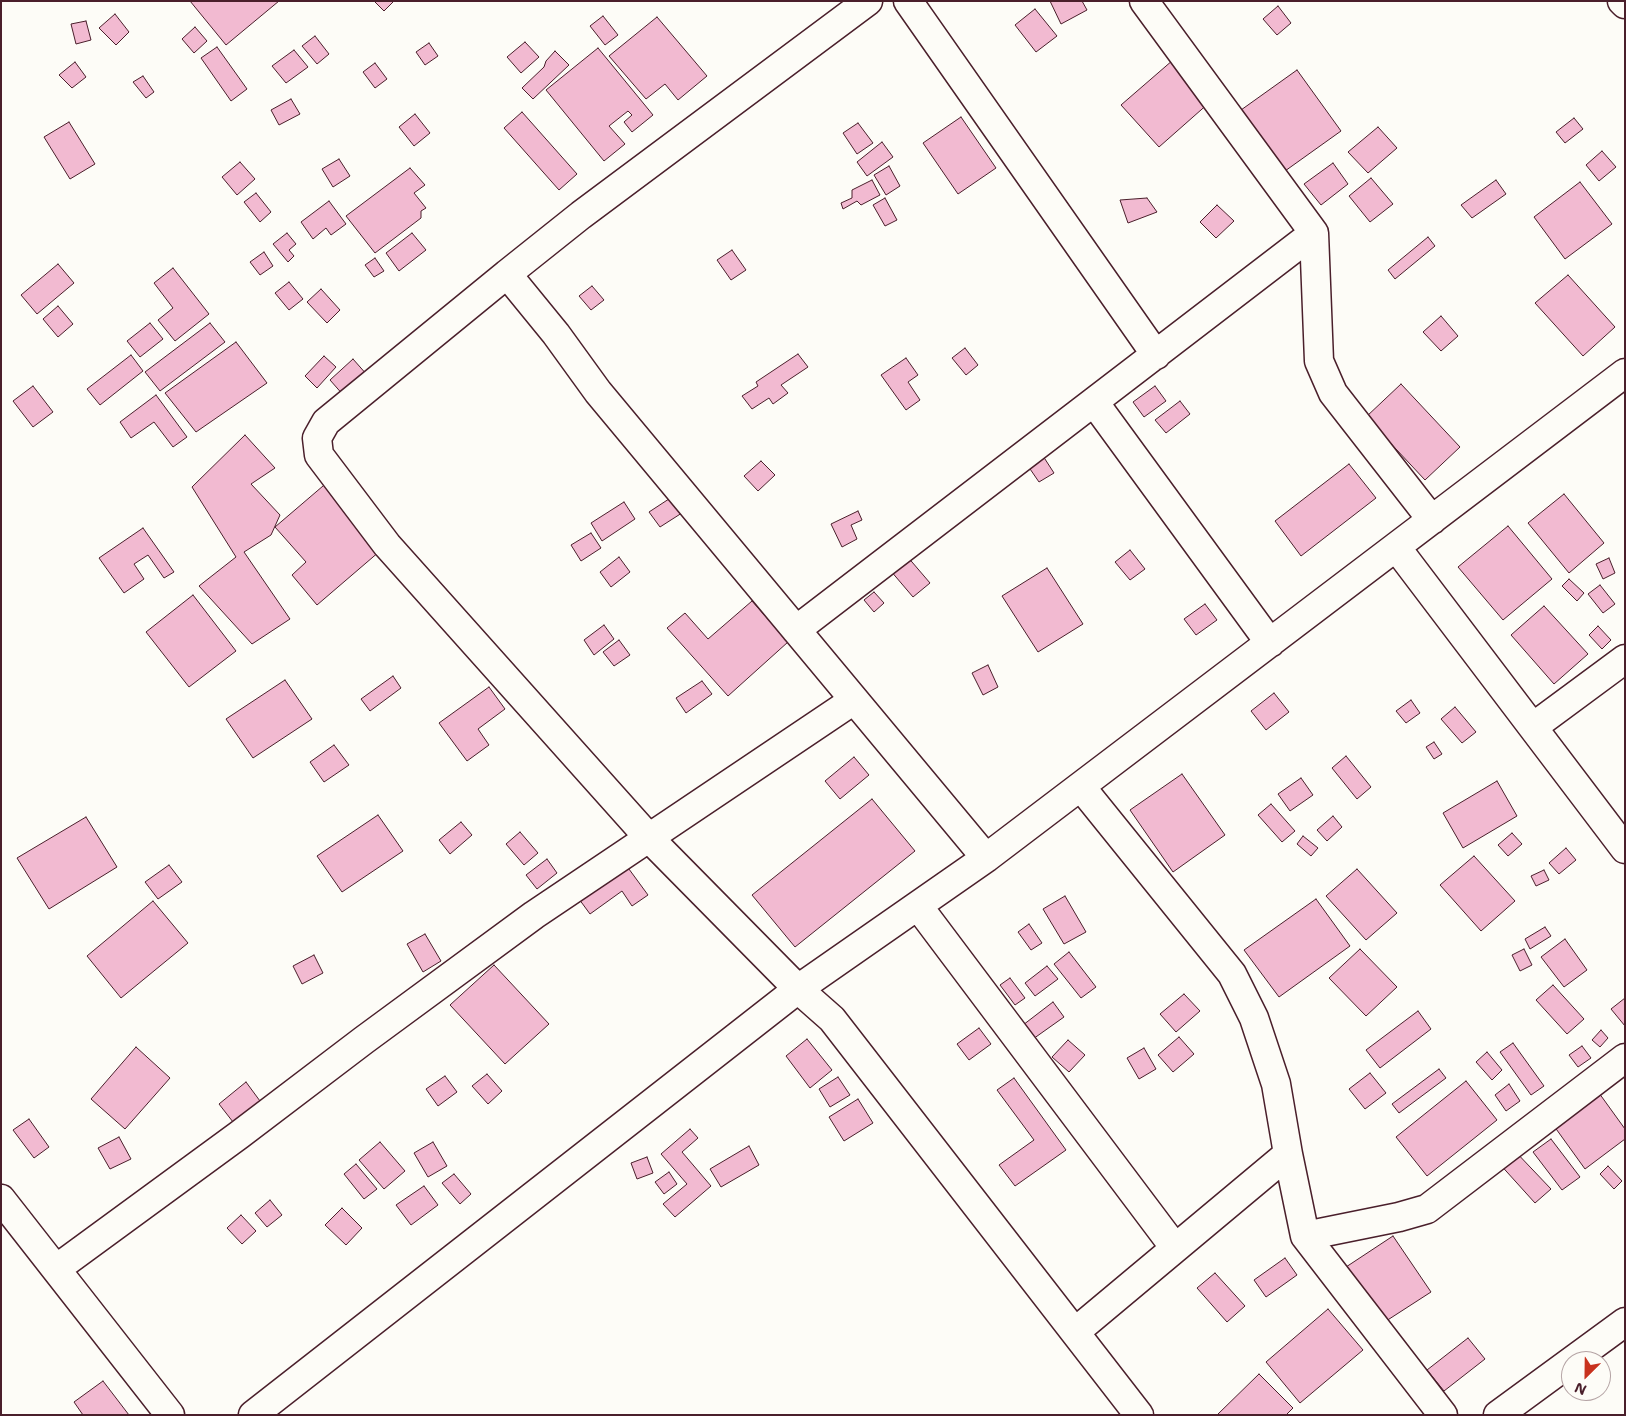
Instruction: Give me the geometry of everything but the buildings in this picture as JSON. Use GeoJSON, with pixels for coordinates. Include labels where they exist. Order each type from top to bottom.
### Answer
{"type":"FeatureCollection","features":[{"type":"Feature","properties":{"kind":"street"},"geometry":{"type":"LineString","coordinates":[[868,1],[581,215],[326,422],[317,438],[319,455],[387,545],[649,838],[798,989],[832,1019],[1139,1415]]}},
{"type":"Feature","properties":{"kind":"street"},"geometry":{"type":"LineString","coordinates":[[908,1],[1156,354]]}},
{"type":"Feature","properties":{"kind":"street"},"geometry":{"type":"LineString","coordinates":[[1144,1],[1314,234],[1318,361],[1333,393],[1432,520]]}},
{"type":"Feature","properties":{"kind":"street"},"geometry":{"type":"LineString","coordinates":[[796,630],[1314,234]]}},
{"type":"Feature","properties":{"kind":"street"},"geometry":{"type":"LineString","coordinates":[[507,274],[556,334],[598,392],[986,858]]}},
{"type":"Feature","properties":{"kind":"street"},"geometry":{"type":"LineString","coordinates":[[253,1415],[798,989],[986,858],[1625,373]]}},
{"type":"Feature","properties":{"kind":"street"},"geometry":{"type":"LineString","coordinates":[[1094,402],[1270,643]]}},
{"type":"Feature","properties":{"kind":"street"},"geometry":{"type":"LineString","coordinates":[[1396,547],[1625,849]]}},
{"type":"Feature","properties":{"kind":"street"},"geometry":{"type":"LineString","coordinates":[[1533,727],[1625,659]]}},
{"type":"Feature","properties":{"kind":"street"},"geometry":{"type":"LineString","coordinates":[[56,1269],[534,915],[854,700]]}},
{"type":"Feature","properties":{"kind":"street"},"geometry":{"type":"LineString","coordinates":[[1081,786],[1232,974],[1254,1018],[1276,1084],[1305,1236],[1443,1415]]}},
{"type":"Feature","properties":{"kind":"street"},"geometry":{"type":"LineString","coordinates":[[918,906],[1175,1248]]}},
{"type":"Feature","properties":{"kind":"street"},"geometry":{"type":"LineString","coordinates":[[1305,1236],[1399,1217],[1427,1209],[1625,1058]]}},
{"type":"Feature","properties":{"kind":"street"},"geometry":{"type":"LineString","coordinates":[[1075,1332],[1288,1154]]}},
{"type":"Feature","properties":{"kind":"street"},"geometry":{"type":"LineString","coordinates":[[1,1199],[170,1415]]}},
{"type":"Feature","properties":{"kind":"street"},"geometry":{"type":"LineString","coordinates":[[1498,1415],[1625,1322]]}}]}
